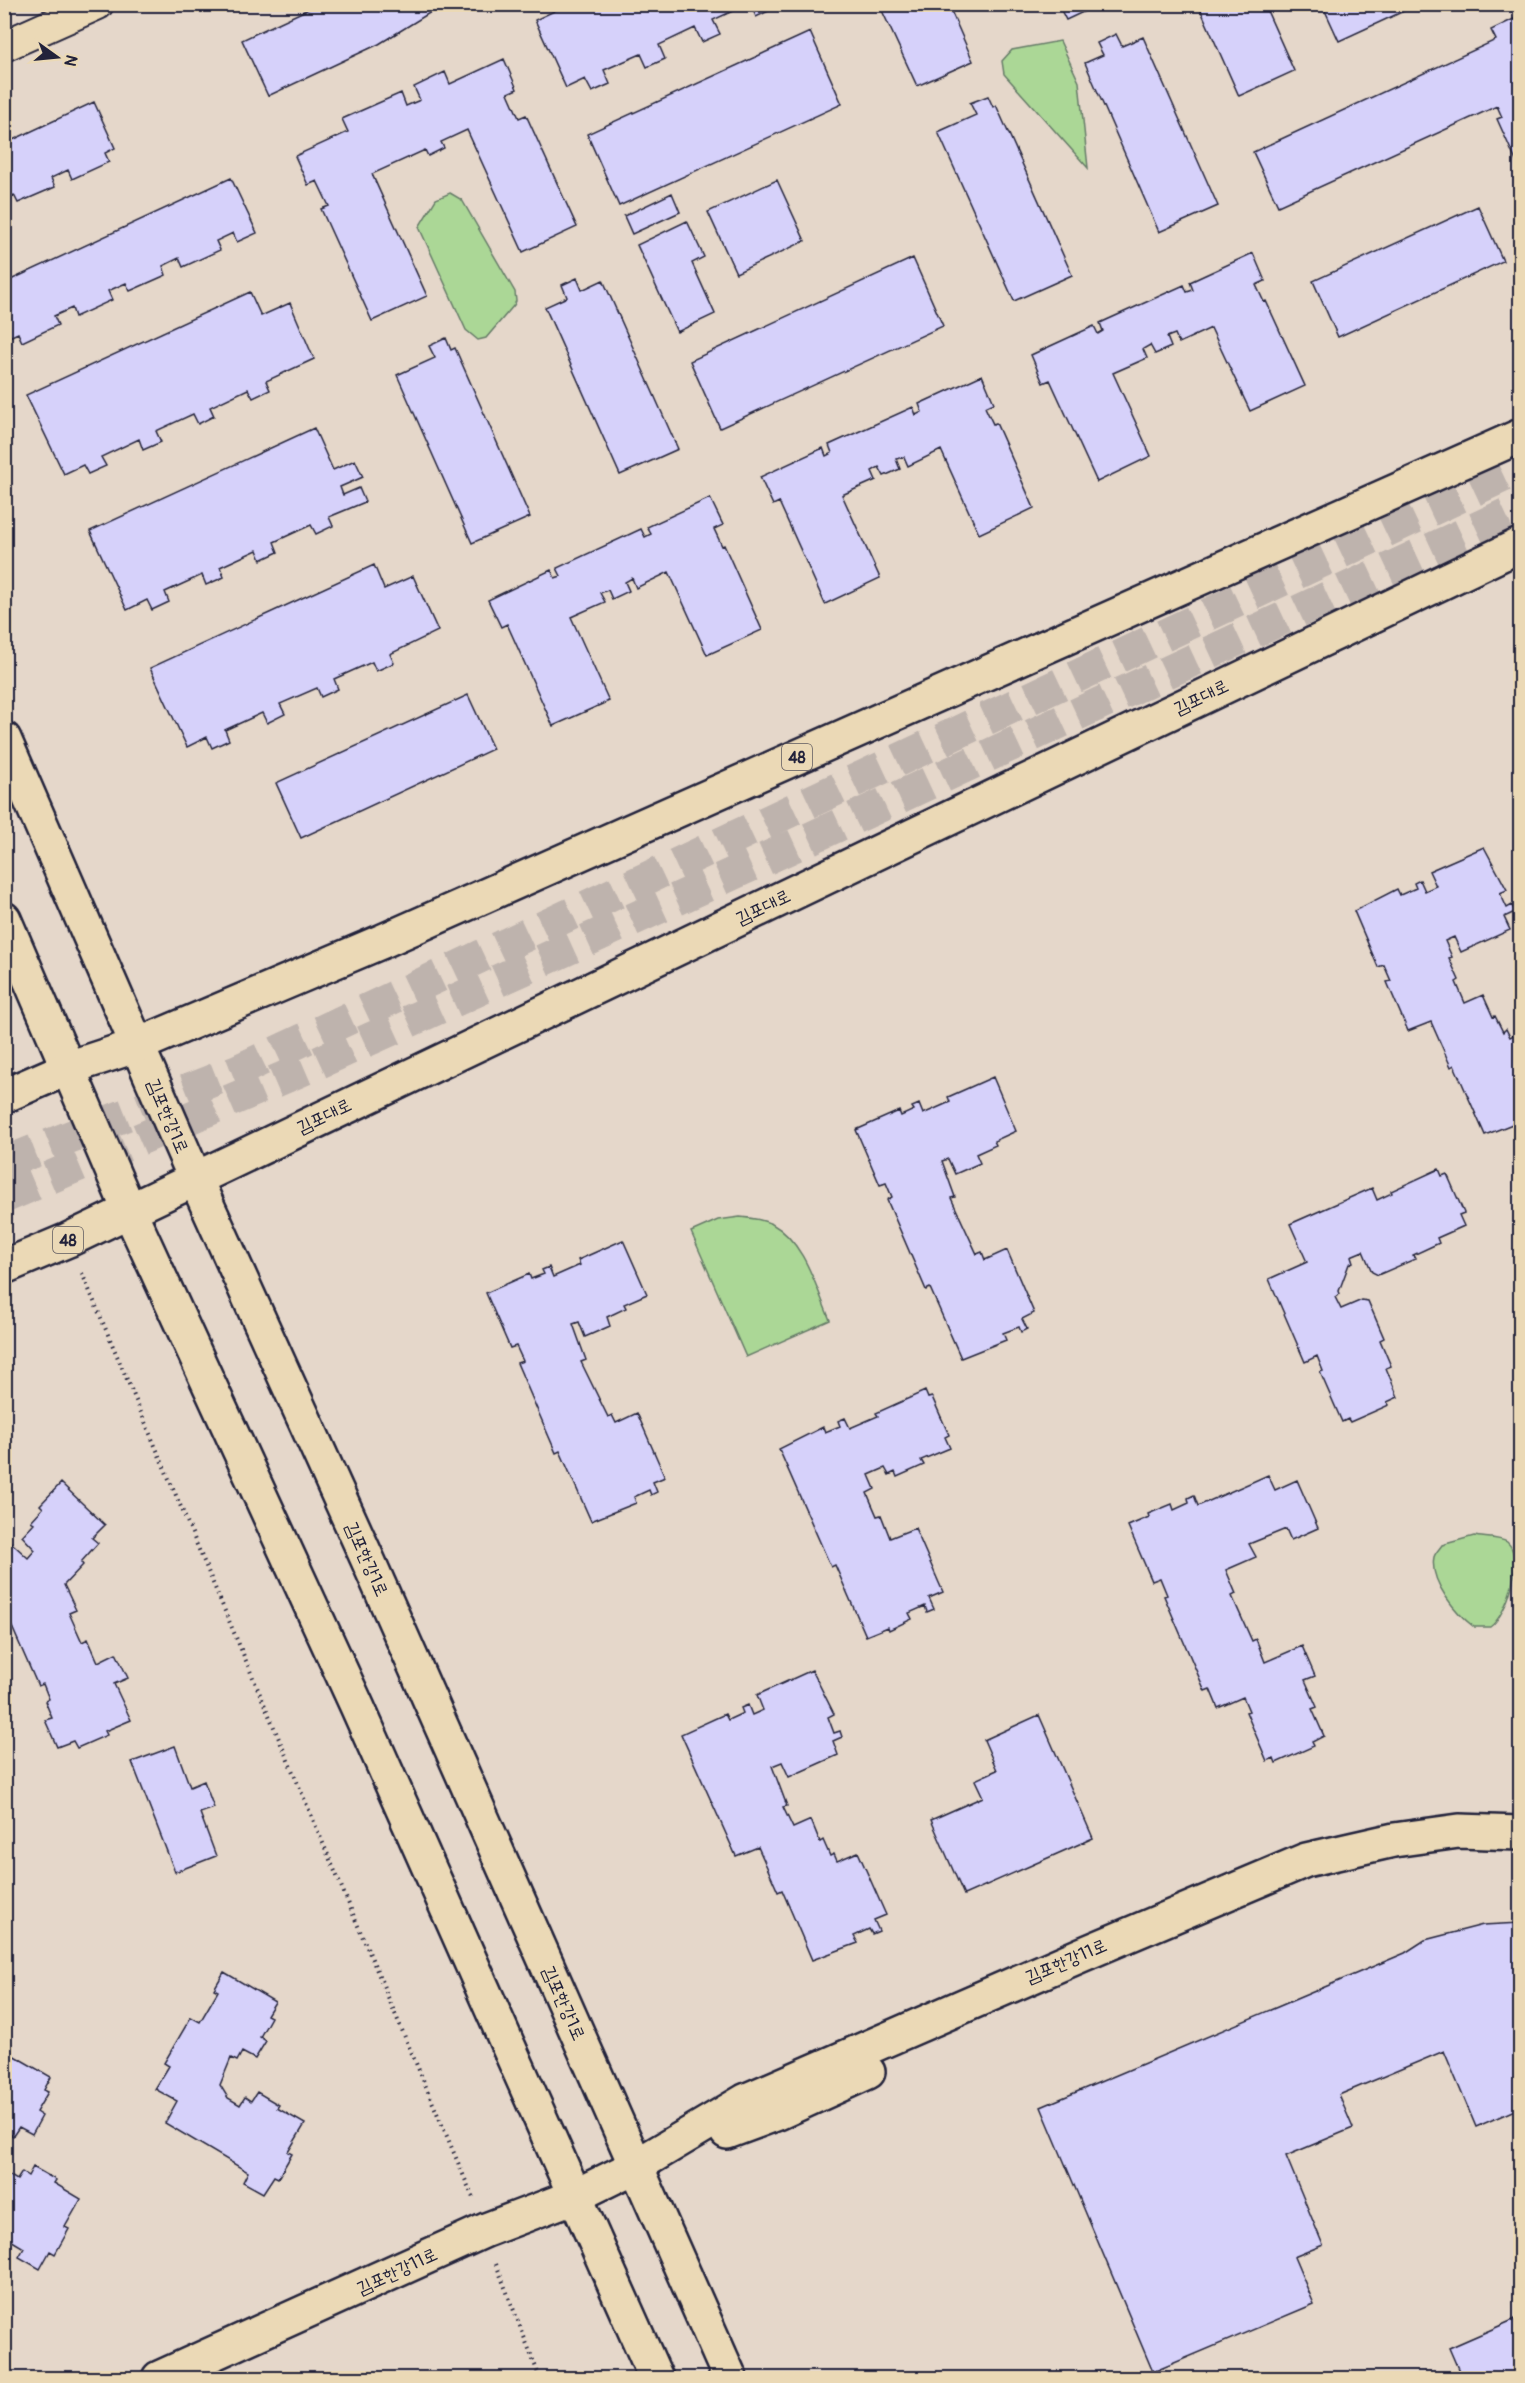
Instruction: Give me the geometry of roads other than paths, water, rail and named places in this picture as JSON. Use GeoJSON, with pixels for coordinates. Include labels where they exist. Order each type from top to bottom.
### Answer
{"type":"FeatureCollection","features":[{"type":"Feature","properties":{"kind":"street"},"geometry":{"type":"LineString","coordinates":[[4,46],[98,4]]}},
{"type":"Feature","properties":{"kind":"street","name":"48"},"geometry":{"type":"LineString","coordinates":[[4,1096],[68,1068],[138,1045],[405,931],[1521,436]]}},
{"type":"Feature","properties":{"kind":"street","name":"김포대로"},"geometry":{"type":"LineString","coordinates":[[4,1267],[68,1240],[1521,545]]}},
{"type":"Feature","properties":{"kind":"street","name":"김포한강1로"},"geometry":{"type":"LineString","coordinates":[[4,739],[195,1178],[362,1547],[730,2379]]}},
{"type":"Feature","properties":{"kind":"street"},"geometry":{"type":"LineString","coordinates":[[4,920],[129,1210],[362,1717],[656,2379]]}},
{"type":"Feature","properties":{"kind":"street","name":"김포한강11로"},"geometry":{"type":"LineString","coordinates":[[159,2379],[486,2230],[575,2196],[636,2166],[745,2102],[1081,1955],[1306,1860],[1394,1840],[1459,1831],[1521,1833]]}},
{"type":"Feature","properties":{"kind":"street","name":"김포한강11로"},"geometry":{"type":"LineString","coordinates":[[636,2166],[778,2113],[1100,1968],[1325,1874],[1393,1859],[1467,1849],[1521,1851]]}},
{"type":"Feature","properties":{"kind":"tunnel"},"geometry":{"type":"LineString","coordinates":[[4,1163],[239,1070],[1520,468]]}},
{"type":"Feature","properties":{"kind":"tunnel"},"geometry":{"type":"LineString","coordinates":[[4,1197],[311,1066],[811,838],[1520,508]]}}]}
